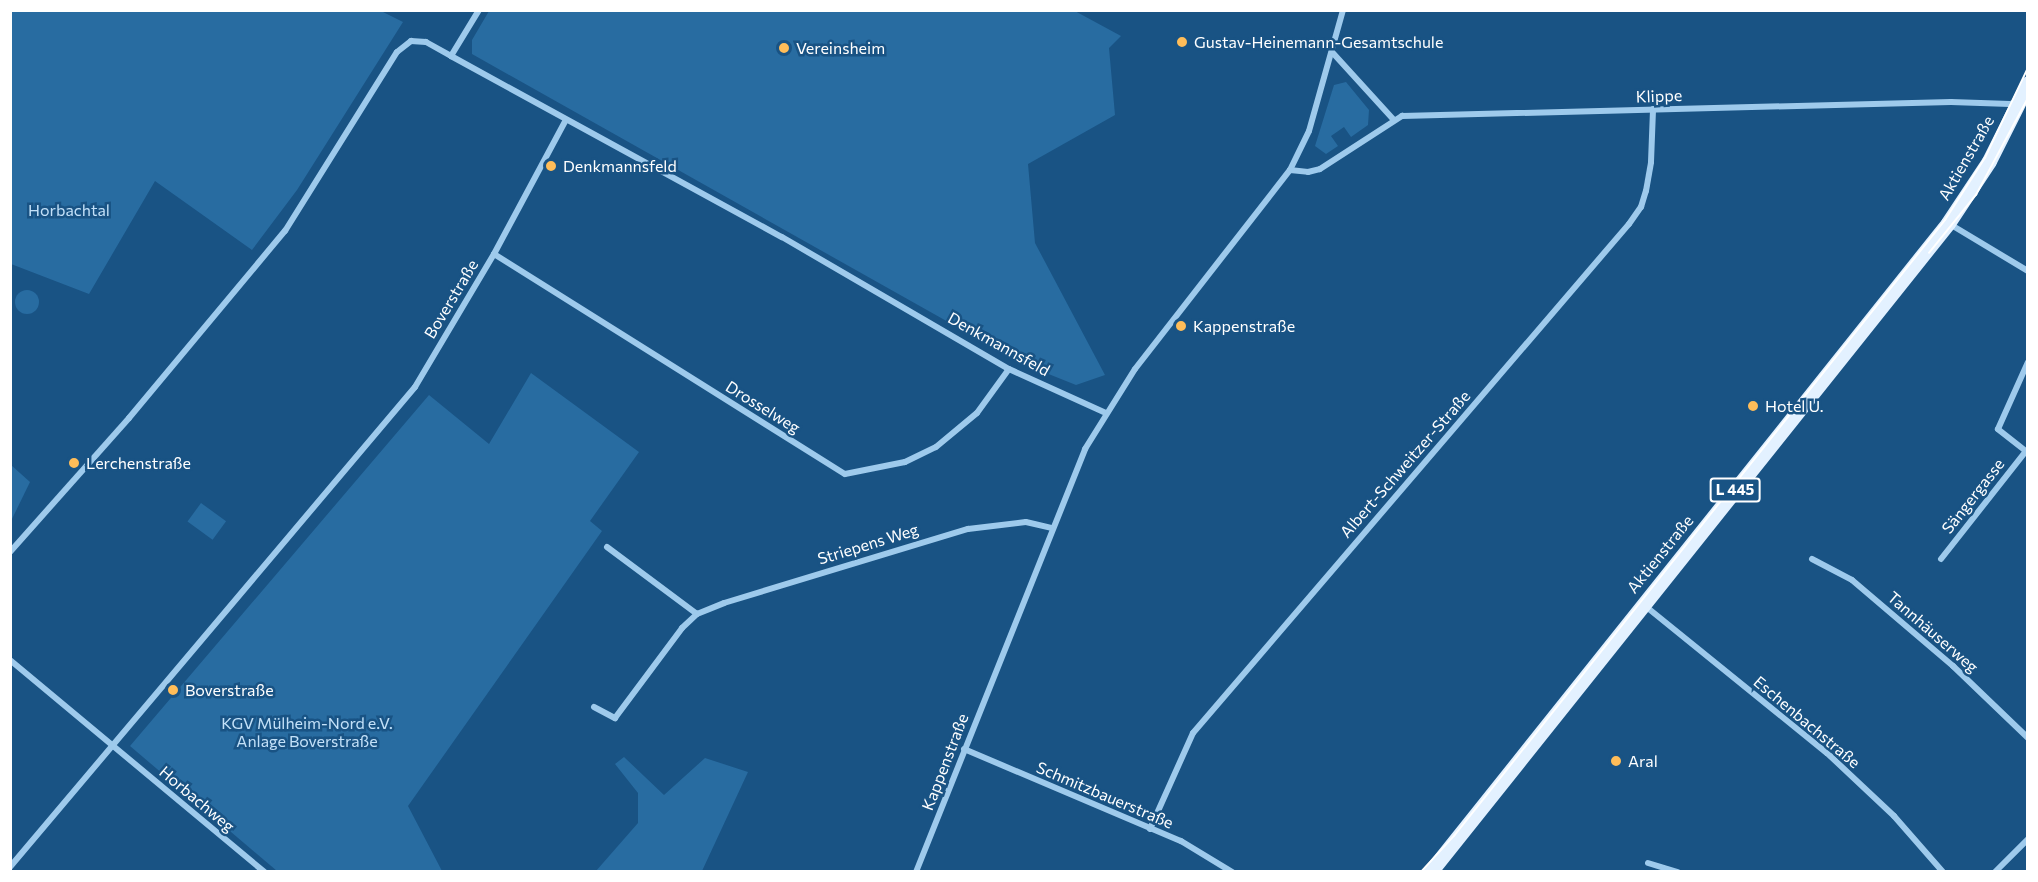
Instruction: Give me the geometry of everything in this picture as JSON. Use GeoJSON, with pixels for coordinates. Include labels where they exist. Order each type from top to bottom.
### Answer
{"type":"FeatureCollection","features":[{"type":"Feature","properties":{"kind":"main road","name":"Aktienstraße"},"geometry":{"type":"LineString","coordinates":[[1430,869],[1948,223],[1989,161],[2023,102],[2028,83]]}},
{"type":"Feature","properties":{"kind":"street"},"geometry":{"type":"LineString","coordinates":[[451,56],[479,10]]}},
{"type":"Feature","properties":{"kind":"street","name":"Kappenstraße"},"geometry":{"type":"LineString","coordinates":[[916,872],[1077,464],[1106,413],[1135,369],[1290,170],[1309,131],[1343,10]]}},
{"type":"Feature","properties":{"kind":"street"},"geometry":{"type":"LineString","coordinates":[[10,552],[129,418],[285,231],[397,52],[411,41],[426,42],[566,120]]}},
{"type":"Feature","properties":{"kind":"street"},"geometry":{"type":"LineString","coordinates":[[1290,170],[1308,172],[1320,169],[1393,119],[1332,52]]}},
{"type":"Feature","properties":{"kind":"street","name":"Klippe"},"geometry":{"type":"LineString","coordinates":[[1393,119],[1412,116],[1653,109],[2023,102]]}},
{"type":"Feature","properties":{"kind":"street","name":"Albert-Schweitzer-Straße"},"geometry":{"type":"LineString","coordinates":[[1150,829],[1193,733],[1629,224],[1641,207],[1649,177],[1653,109]]}},
{"type":"Feature","properties":{"kind":"street","name":"Boverstraße"},"geometry":{"type":"LineString","coordinates":[[10,867],[114,747],[415,387],[494,254],[566,120]]}},
{"type":"Feature","properties":{"kind":"street","name":"Denkmannsfeld"},"geometry":{"type":"LineString","coordinates":[[566,120],[782,237],[1009,369],[1106,413]]}},
{"type":"Feature","properties":{"kind":"street"},"geometry":{"type":"LineString","coordinates":[[1948,223],[2028,271]]}},
{"type":"Feature","properties":{"kind":"street","name":"Drosselweg"},"geometry":{"type":"LineString","coordinates":[[494,254],[845,474],[905,462],[936,447],[977,413],[1009,369]]}},
{"type":"Feature","properties":{"kind":"street","name":"Sängergasse"},"geometry":{"type":"LineString","coordinates":[[1941,559],[2027,451],[1998,429],[2028,362]]}},
{"type":"Feature","properties":{"kind":"street","name":"Striepens Weg"},"geometry":{"type":"LineString","coordinates":[[594,707],[615,718],[681,628],[697,614],[759,591],[968,529],[1026,522],[1052,528]]}},
{"type":"Feature","properties":{"kind":"street"},"geometry":{"type":"LineString","coordinates":[[608,547],[697,614]]}},
{"type":"Feature","properties":{"kind":"street","name":"Tannhäuserweg"},"geometry":{"type":"LineString","coordinates":[[1812,559],[1852,580],[1953,666],[2028,738]]}},
{"type":"Feature","properties":{"kind":"street","name":"Eschenbachstraße"},"geometry":{"type":"LineString","coordinates":[[1643,604],[1827,753],[1894,816],[1943,872]]}},
{"type":"Feature","properties":{"kind":"street"},"geometry":{"type":"LineString","coordinates":[[10,660],[114,747]]}},
{"type":"Feature","properties":{"kind":"street","name":"Horbachweg"},"geometry":{"type":"LineString","coordinates":[[114,747],[264,872]]}},
{"type":"Feature","properties":{"kind":"street","name":"Schmitzbauerstraße"},"geometry":{"type":"LineString","coordinates":[[964,749],[1204,853],[1232,872]]}},
{"type":"Feature","properties":{"kind":"street"},"geometry":{"type":"LineString","coordinates":[[1995,872],[2028,839]]}},
{"type":"Feature","properties":{"kind":"street"},"geometry":{"type":"LineString","coordinates":[[1648,864],[1678,872]]}},
{"type":"Feature","properties":{"kind":"green space","name":"Horbachtal"},"geometry":{"type":"Polygon","coordinates":[[[379,10],[403,22],[297,190],[252,250],[155,181],[89,294],[11,264],[11,11],[379,10]]]}},
{"type":"Feature","properties":{"kind":"green space"},"geometry":{"type":"Polygon","coordinates":[[[1073,10],[1121,36],[1109,48],[1115,115],[1028,164],[1035,243],[1105,375],[1076,385],[1021,363],[472,54],[472,40],[489,11],[1073,10]]]}},
{"type":"Feature","properties":{"kind":"green space"},"geometry":{"type":"Polygon","coordinates":[[[1346,82],[1369,110],[1368,125],[1351,137],[1344,127],[1331,136],[1338,146],[1326,154],[1315,146],[1334,85],[1346,82]]]}},
{"type":"Feature","properties":{"kind":"green space"},"geometry":{"type":"Polygon","coordinates":[[[27,290],[36,293],[39,302],[36,311],[27,314],[18,311],[15,302],[18,293],[27,290]]]}},
{"type":"Feature","properties":{"kind":"green space","name":"KGV Mülheim-Nord e.V. Anlage Boverstraße"},"geometry":{"type":"Polygon","coordinates":[[[531,373],[639,452],[590,521],[602,531],[408,806],[442,871],[277,871],[130,746],[429,395],[489,444],[531,373]]]}},
{"type":"Feature","properties":{"kind":"green space"},"geometry":{"type":"Polygon","coordinates":[[[11,465],[30,482],[11,521],[10,467],[11,465]]]}},
{"type":"Feature","properties":{"kind":"green space"},"geometry":{"type":"Polygon","coordinates":[[[201,503],[226,521],[213,540],[187,522],[201,503]]]}},
{"type":"Feature","properties":{"kind":"green space"},"geometry":{"type":"Polygon","coordinates":[[[624,757],[664,795],[705,758],[748,772],[702,871],[596,871],[638,823],[638,793],[615,764],[624,757]]]}},
{"type":"Feature","properties":{"kind":"tram line"},"geometry":{"type":"LineString","coordinates":[[1421,872],[1454,836],[1945,220],[1985,158],[2028,68]]}},
{"type":"Feature","properties":{"kind":"tram line"},"geometry":{"type":"LineString","coordinates":[[1929,253],[1976,195],[2028,98]]}},
{"type":"Feature","properties":{"kind":"place","name":"Gustav-Heinemann-Gesamtschule"},"geometry":{"type":"Point","coordinates":[1182,42]}},
{"type":"Feature","properties":{"kind":"place","name":"Vereinsheim"},"geometry":{"type":"Point","coordinates":[784,48]}},
{"type":"Feature","properties":{"kind":"place","name":"Denkmannsfeld"},"geometry":{"type":"Point","coordinates":[551,166]}},
{"type":"Feature","properties":{"kind":"place","name":"Kappenstraße"},"geometry":{"type":"Point","coordinates":[1181,326]}},
{"type":"Feature","properties":{"kind":"place","name":"Hotel U."},"geometry":{"type":"Point","coordinates":[1753,406]}},
{"type":"Feature","properties":{"kind":"place","name":"Lerchenstraße"},"geometry":{"type":"Point","coordinates":[74,463]}},
{"type":"Feature","properties":{"kind":"place","name":"Boverstraße"},"geometry":{"type":"Point","coordinates":[173,690]}},
{"type":"Feature","properties":{"kind":"place","name":"Aral"},"geometry":{"type":"Point","coordinates":[1616,761]}}]}
